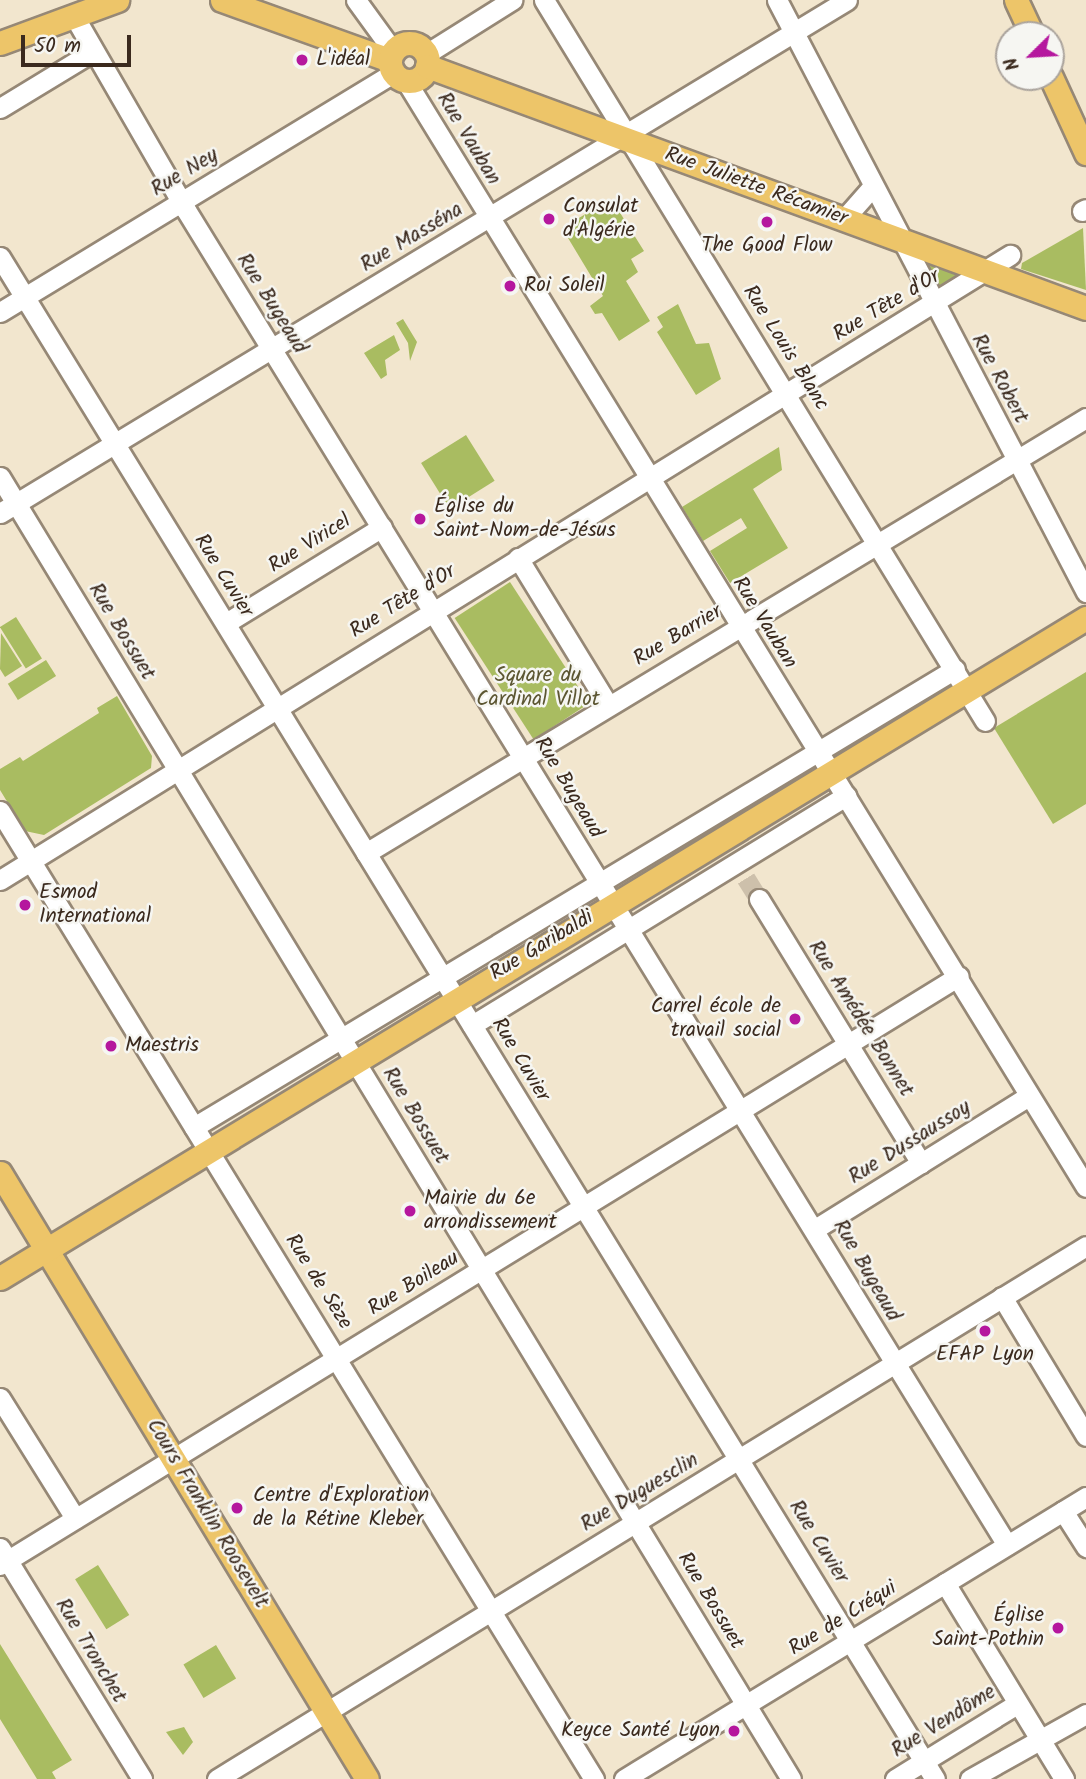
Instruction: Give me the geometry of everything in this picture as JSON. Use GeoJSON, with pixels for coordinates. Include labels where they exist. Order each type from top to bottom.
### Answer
{"type":"FeatureCollection","features":[{"type":"Feature","properties":{"kind":"main road"},"geometry":{"type":"LineString","coordinates":[[0,43],[117,0]]}},
{"type":"Feature","properties":{"kind":"main road"},"geometry":{"type":"LineString","coordinates":[[222,0],[357,49],[418,78],[426,60]]}},
{"type":"Feature","properties":{"kind":"main road"},"geometry":{"type":"LineString","coordinates":[[1016,0],[1026,21]]}},
{"type":"Feature","properties":{"kind":"main road","name":"Rue Juliette Récamier"},"geometry":{"type":"LineString","coordinates":[[396,66],[410,43],[426,60],[1086,308]]}},
{"type":"Feature","properties":{"kind":"main road"},"geometry":{"type":"LineString","coordinates":[[1057,91],[1086,153]]}},
{"type":"Feature","properties":{"kind":"main road","name":"Rue Garibaldi"},"geometry":{"type":"LineString","coordinates":[[0,1278],[831,771],[961,679],[1086,618]]}},
{"type":"Feature","properties":{"kind":"main road","name":"Cours Franklin Roosevelt"},"geometry":{"type":"LineString","coordinates":[[0,1173],[324,1711],[368,1779]]}},
{"type":"Feature","properties":{"kind":"street","name":"Rue Vauban"},"geometry":{"type":"LineString","coordinates":[[356,0],[739,625],[959,976],[1086,1187]]}},
{"type":"Feature","properties":{"kind":"street"},"geometry":{"type":"LineString","coordinates":[[426,60],[512,0]]}},
{"type":"Feature","properties":{"kind":"street","name":"Rue Louis Blanc"},"geometry":{"type":"LineString","coordinates":[[544,0],[878,542],[985,721]]}},
{"type":"Feature","properties":{"kind":"street","name":"Rue Robert"},"geometry":{"type":"LineString","coordinates":[[777,0],[1086,592]]}},
{"type":"Feature","properties":{"kind":"street","name":"Rue Masséna"},"geometry":{"type":"LineString","coordinates":[[8,508],[628,137],[847,0]]}},
{"type":"Feature","properties":{"kind":"street","name":"Rue Bugeaud"},"geometry":{"type":"LineString","coordinates":[[75,16],[85,29],[92,52],[181,202],[612,904],[815,1228],[894,1364],[1007,1545]]}},
{"type":"Feature","properties":{"kind":"street"},"geometry":{"type":"LineString","coordinates":[[357,49],[368,20]]}},
{"type":"Feature","properties":{"kind":"street"},"geometry":{"type":"LineString","coordinates":[[0,107],[92,52]]}},
{"type":"Feature","properties":{"kind":"street","name":"Rue Ney"},"geometry":{"type":"LineString","coordinates":[[0,312],[396,66]]}},
{"type":"Feature","properties":{"kind":"street"},"geometry":{"type":"LineString","coordinates":[[844,219],[873,186]]}},
{"type":"Feature","properties":{"kind":"street","name":"Rue Tête d'Or"},"geometry":{"type":"LineString","coordinates":[[0,880],[648,477],[934,305],[1010,255]]}},
{"type":"Feature","properties":{"kind":"street","name":"Rue Cuvier"},"geometry":{"type":"LineString","coordinates":[[0,257],[935,1779]]}},
{"type":"Feature","properties":{"kind":"street","name":"Rue Barrier"},"geometry":{"type":"LineString","coordinates":[[366,853],[739,625],[1086,418]]}},
{"type":"Feature","properties":{"kind":"street","name":"Rue Bossuet"},"geometry":{"type":"LineString","coordinates":[[0,477],[8,508],[178,769],[791,1779]]}},
{"type":"Feature","properties":{"kind":"street","name":"Rue Viricel"},"geometry":{"type":"LineString","coordinates":[[226,623],[382,527]]}},
{"type":"Feature","properties":{"kind":"street"},"geometry":{"type":"LineString","coordinates":[[518,558],[608,705]]}},
{"type":"Feature","properties":{"kind":"street","name":"Rue Garibaldi"},"geometry":{"type":"LineString","coordinates":[[194,1127],[817,748],[844,739],[961,679]]}},
{"type":"Feature","properties":{"kind":"street","name":"Rue Garibaldi"},"geometry":{"type":"LineString","coordinates":[[472,1025],[627,928],[741,871],[846,796]]}},
{"type":"Feature","properties":{"kind":"street","name":"Rue de Sèze"},"geometry":{"type":"LineString","coordinates":[[0,811],[594,1779]]}},
{"type":"Feature","properties":{"kind":"street","name":"Rue Amédée Bonnet"},"geometry":{"type":"LineString","coordinates":[[759,899],[921,1163]]}},
{"type":"Feature","properties":{"kind":"street","name":"Rue Boileau"},"geometry":{"type":"LineString","coordinates":[[3,1557],[75,1518],[959,976]]}},
{"type":"Feature","properties":{"kind":"street","name":"Rue Dussaussoy"},"geometry":{"type":"LineString","coordinates":[[815,1228],[1029,1096]]}},
{"type":"Feature","properties":{"kind":"street","name":"Rue Duguesclin"},"geometry":{"type":"LineString","coordinates":[[217,1779],[491,1608],[636,1523],[1086,1245]]}},
{"type":"Feature","properties":{"kind":"street"},"geometry":{"type":"LineString","coordinates":[[1002,1297],[1086,1436]]}},
{"type":"Feature","properties":{"kind":"street"},"geometry":{"type":"LineString","coordinates":[[0,1398],[75,1518]]}},
{"type":"Feature","properties":{"kind":"street","name":"Rue de Créqui"},"geometry":{"type":"LineString","coordinates":[[624,1779],[1086,1497]]}},
{"type":"Feature","properties":{"kind":"street"},"geometry":{"type":"LineString","coordinates":[[1063,1511],[1086,1547]]}},
{"type":"Feature","properties":{"kind":"street","name":"Rue Tronchet"},"geometry":{"type":"LineString","coordinates":[[3,1557],[142,1779]]}},
{"type":"Feature","properties":{"kind":"street"},"geometry":{"type":"LineString","coordinates":[[945,1583],[1064,1779]]}},
{"type":"Feature","properties":{"kind":"street","name":"Rue Vendôme"},"geometry":{"type":"LineString","coordinates":[[895,1779],[1017,1704]]}},
{"type":"Feature","properties":{"kind":"street"},"geometry":{"type":"LineString","coordinates":[[970,1779],[1038,1738],[1086,1714]]}},
{"type":"Feature","properties":{"kind":"green space"},"geometry":{"type":"Polygon","coordinates":[[[612,200],[644,251],[631,259],[638,272],[626,281],[650,321],[619,341],[602,313],[595,314],[590,306],[603,296],[562,228],[594,209],[598,212],[612,200]]]}},
{"type":"Feature","properties":{"kind":"green space"},"geometry":{"type":"Polygon","coordinates":[[[1083,228],[1086,290],[1021,269],[1022,263],[1083,228]]]}},
{"type":"Feature","properties":{"kind":"green space"},"geometry":{"type":"Polygon","coordinates":[[[916,253],[970,271],[939,295],[916,253]]]}},
{"type":"Feature","properties":{"kind":"green space"},"geometry":{"type":"Polygon","coordinates":[[[678,304],[696,344],[709,343],[721,379],[696,395],[657,332],[663,327],[657,317],[678,304]]]}},
{"type":"Feature","properties":{"kind":"green space"},"geometry":{"type":"Polygon","coordinates":[[[403,319],[417,342],[410,361],[408,343],[396,323],[403,319]]]}},
{"type":"Feature","properties":{"kind":"green space"},"geometry":{"type":"Polygon","coordinates":[[[394,335],[400,350],[385,360],[387,375],[381,379],[364,353],[394,335]]]}},
{"type":"Feature","properties":{"kind":"green space"},"geometry":{"type":"Polygon","coordinates":[[[466,435],[495,481],[450,509],[421,463],[466,435]]]}},
{"type":"Feature","properties":{"kind":"green space"},"geometry":{"type":"Polygon","coordinates":[[[779,447],[782,470],[753,489],[788,548],[730,583],[710,551],[747,528],[741,518],[703,541],[682,507],[779,447]]]}},
{"type":"Feature","properties":{"kind":"green space","name":"Square du Cardinal Villot"},"geometry":{"type":"Polygon","coordinates":[[[510,582],[589,704],[534,740],[455,618],[510,582]]]}},
{"type":"Feature","properties":{"kind":"green space"},"geometry":{"type":"Polygon","coordinates":[[[16,617],[42,659],[26,669],[0,627],[16,617]]]}},
{"type":"Feature","properties":{"kind":"green space"},"geometry":{"type":"Polygon","coordinates":[[[1,633],[22,666],[5,677],[0,669],[1,633]]]}},
{"type":"Feature","properties":{"kind":"green space"},"geometry":{"type":"Polygon","coordinates":[[[46,660],[56,676],[18,700],[8,684],[46,660]]]}},
{"type":"Feature","properties":{"kind":"green space"},"geometry":{"type":"Polygon","coordinates":[[[1086,672],[1086,804],[1053,824],[994,728],[1086,672]]]}},
{"type":"Feature","properties":{"kind":"green space"},"geometry":{"type":"Polygon","coordinates":[[[117,696],[152,756],[151,768],[44,835],[25,831],[0,790],[0,769],[20,757],[23,761],[99,713],[97,708],[117,696]]]}},
{"type":"Feature","properties":{"kind":"green space"},"geometry":{"type":"Polygon","coordinates":[[[98,1565],[129,1615],[106,1629],[75,1579],[98,1565]]]}},
{"type":"Feature","properties":{"kind":"green space"},"geometry":{"type":"Polygon","coordinates":[[[0,1644],[72,1760],[52,1772],[56,1779],[37,1779],[0,1719],[0,1644]]]}},
{"type":"Feature","properties":{"kind":"green space"},"geometry":{"type":"Polygon","coordinates":[[[216,1645],[236,1678],[204,1698],[183,1665],[216,1645]]]}},
{"type":"Feature","properties":{"kind":"green space"},"geometry":{"type":"Polygon","coordinates":[[[184,1727],[193,1742],[183,1755],[166,1732],[184,1727]]]}},
{"type":"Feature","properties":{"kind":"tunnel"},"geometry":{"type":"LineString","coordinates":[[746,878],[759,899]]}},
{"type":"Feature","properties":{"kind":"place","name":"L'idéal"},"geometry":{"type":"Point","coordinates":[302,60]}},
{"type":"Feature","properties":{"kind":"place","name":"Consulat d'Algérie"},"geometry":{"type":"Point","coordinates":[549,219]}},
{"type":"Feature","properties":{"kind":"place","name":"The Good Flow"},"geometry":{"type":"Point","coordinates":[767,222]}},
{"type":"Feature","properties":{"kind":"place","name":"Roi Soleil"},"geometry":{"type":"Point","coordinates":[510,286]}},
{"type":"Feature","properties":{"kind":"place","name":"Église du Saint-Nom-de-Jésus"},"geometry":{"type":"Point","coordinates":[420,519]}},
{"type":"Feature","properties":{"kind":"place","name":"Esmod International"},"geometry":{"type":"Point","coordinates":[25,905]}},
{"type":"Feature","properties":{"kind":"place","name":"Carrel école de travail social"},"geometry":{"type":"Point","coordinates":[795,1019]}},
{"type":"Feature","properties":{"kind":"place","name":"Maestris"},"geometry":{"type":"Point","coordinates":[111,1046]}},
{"type":"Feature","properties":{"kind":"place","name":"Mairie du 6e arrondissement"},"geometry":{"type":"Point","coordinates":[410,1211]}},
{"type":"Feature","properties":{"kind":"place","name":"EFAP Lyon"},"geometry":{"type":"Point","coordinates":[985,1331]}},
{"type":"Feature","properties":{"kind":"place","name":"Centre d'Exploration de la Rétine Kleber"},"geometry":{"type":"Point","coordinates":[237,1508]}},
{"type":"Feature","properties":{"kind":"place","name":"Église Saint-Pothin"},"geometry":{"type":"Point","coordinates":[1058,1628]}},
{"type":"Feature","properties":{"kind":"place","name":"Keyce Santé Lyon"},"geometry":{"type":"Point","coordinates":[734,1731]}}]}
